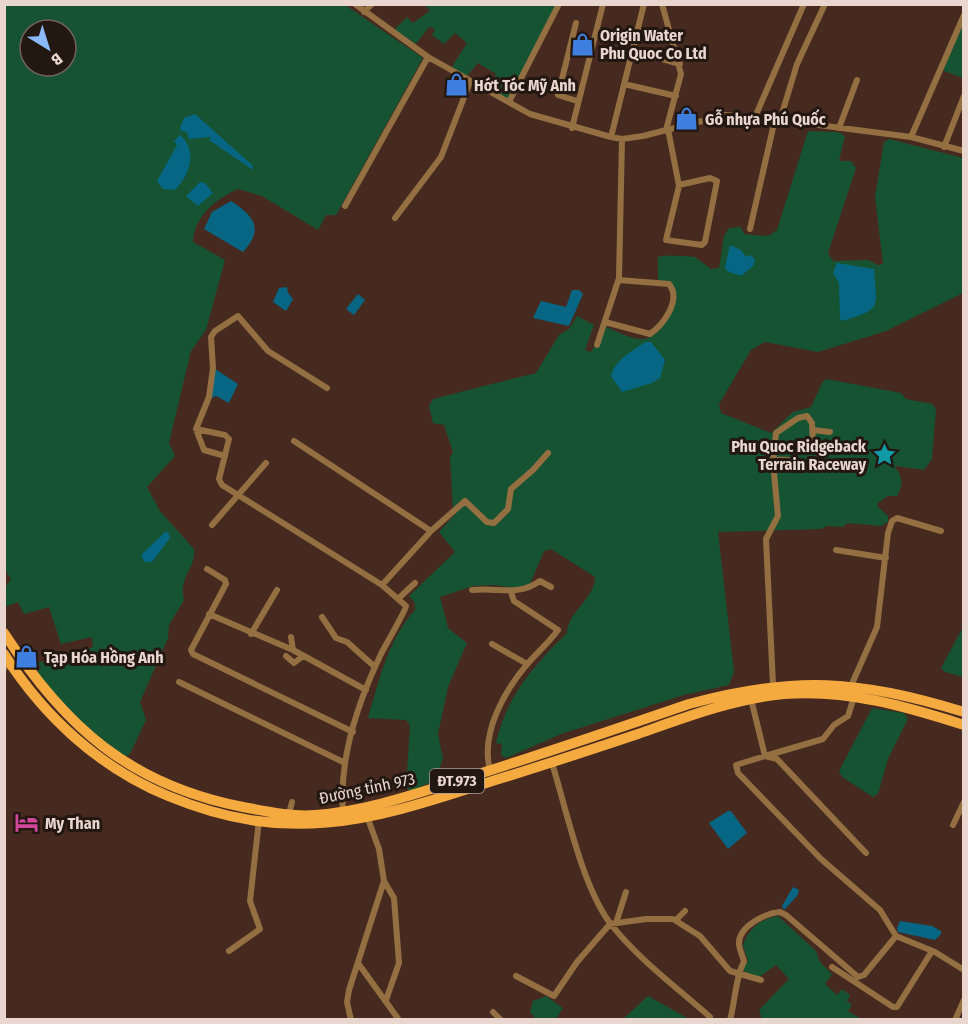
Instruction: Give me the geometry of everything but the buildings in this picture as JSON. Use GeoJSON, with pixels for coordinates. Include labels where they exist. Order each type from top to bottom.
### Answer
{"type":"FeatureCollection","features":[{"type":"Feature","properties":{"kind":"main road","name":"Đường tỉnh 973"},"geometry":{"type":"LineString","coordinates":[[4,633],[9,659],[62,726],[85,748],[119,771],[153,790],[197,808],[297,826],[368,819],[399,812],[689,704],[736,691],[773,685],[824,684],[963,725]]}},
{"type":"Feature","properties":{"kind":"main road","name":"Đường tỉnh 973"},"geometry":{"type":"LineString","coordinates":[[9,659],[90,737],[147,775],[213,801],[312,816],[343,812],[552,763],[703,711],[751,699],[809,693],[852,692],[905,695],[963,712]]}},
{"type":"Feature","properties":{"kind":"street"},"geometry":{"type":"LineString","coordinates":[[356,4],[428,57],[470,82],[530,114],[572,128],[622,139],[726,115],[778,119],[910,137],[963,151]]}},
{"type":"Feature","properties":{"kind":"street"},"geometry":{"type":"LineString","coordinates":[[364,12],[372,4]]}},
{"type":"Feature","properties":{"kind":"street"},"geometry":{"type":"LineString","coordinates":[[509,102],[559,4]]}},
{"type":"Feature","properties":{"kind":"street"},"geometry":{"type":"LineString","coordinates":[[572,128],[603,4]]}},
{"type":"Feature","properties":{"kind":"street"},"geometry":{"type":"LineString","coordinates":[[611,137],[644,4]]}},
{"type":"Feature","properties":{"kind":"street"},"geometry":{"type":"LineString","coordinates":[[662,4],[681,74],[667,130],[679,184],[666,240],[702,245],[705,242],[717,181],[710,178],[679,184]]}},
{"type":"Feature","properties":{"kind":"street"},"geometry":{"type":"LineString","coordinates":[[755,117],[804,4]]}},
{"type":"Feature","properties":{"kind":"street"},"geometry":{"type":"LineString","coordinates":[[750,229],[778,119],[798,64],[825,4]]}},
{"type":"Feature","properties":{"kind":"street"},"geometry":{"type":"LineString","coordinates":[[910,137],[963,15]]}},
{"type":"Feature","properties":{"kind":"street"},"geometry":{"type":"LineString","coordinates":[[576,23],[558,95],[577,101]]}},
{"type":"Feature","properties":{"kind":"street"},"geometry":{"type":"LineString","coordinates":[[633,51],[680,64]]}},
{"type":"Feature","properties":{"kind":"street"},"geometry":{"type":"LineString","coordinates":[[345,206],[428,57]]}},
{"type":"Feature","properties":{"kind":"street"},"geometry":{"type":"LineString","coordinates":[[839,128],[857,80]]}},
{"type":"Feature","properties":{"kind":"street"},"geometry":{"type":"LineString","coordinates":[[395,218],[441,157],[470,82]]}},
{"type":"Feature","properties":{"kind":"street"},"geometry":{"type":"LineString","coordinates":[[624,84],[676,96]]}},
{"type":"Feature","properties":{"kind":"street"},"geometry":{"type":"LineString","coordinates":[[944,147],[963,96]]}},
{"type":"Feature","properties":{"kind":"street"},"geometry":{"type":"LineString","coordinates":[[597,345],[619,280],[622,139]]}},
{"type":"Feature","properties":{"kind":"street"},"geometry":{"type":"LineString","coordinates":[[605,322],[650,334],[667,319],[673,295],[669,284],[619,280]]}},
{"type":"Feature","properties":{"kind":"street"},"geometry":{"type":"LineString","coordinates":[[225,456],[204,450],[196,429],[209,397],[213,368],[211,338],[215,331],[238,316],[268,351],[327,388]]}},
{"type":"Feature","properties":{"kind":"street"},"geometry":{"type":"LineString","coordinates":[[773,685],[766,539],[778,516],[773,459],[776,433],[798,418],[807,416],[813,429],[813,445]]}},
{"type":"Feature","properties":{"kind":"street"},"geometry":{"type":"LineString","coordinates":[[196,429],[228,436],[220,483],[382,585],[405,603],[406,610],[394,625],[375,667],[353,732],[341,790],[343,812]]}},
{"type":"Feature","properties":{"kind":"street"},"geometry":{"type":"LineString","coordinates":[[813,429],[830,432]]}},
{"type":"Feature","properties":{"kind":"street"},"geometry":{"type":"LineString","coordinates":[[294,441],[430,531]]}},
{"type":"Feature","properties":{"kind":"street"},"geometry":{"type":"LineString","coordinates":[[382,585],[430,531],[465,501],[487,522],[494,523],[508,509],[511,489],[534,470],[548,453]]}},
{"type":"Feature","properties":{"kind":"street"},"geometry":{"type":"LineString","coordinates":[[773,459],[799,461]]}},
{"type":"Feature","properties":{"kind":"street"},"geometry":{"type":"LineString","coordinates":[[212,525],[266,464]]}},
{"type":"Feature","properties":{"kind":"street"},"geometry":{"type":"LineString","coordinates":[[941,531],[895,518],[888,532],[877,627],[852,692],[848,716],[834,725],[823,739],[739,762],[735,770],[821,859],[880,910],[896,936],[932,951],[963,970]]}},
{"type":"Feature","properties":{"kind":"street"},"geometry":{"type":"LineString","coordinates":[[836,550],[886,558]]}},
{"type":"Feature","properties":{"kind":"street"},"geometry":{"type":"LineString","coordinates":[[207,569],[225,580],[226,584],[191,650],[193,654],[353,732]]}},
{"type":"Feature","properties":{"kind":"street"},"geometry":{"type":"LineString","coordinates":[[472,590],[494,587],[511,592],[532,589],[540,581],[551,587]]}},
{"type":"Feature","properties":{"kind":"street"},"geometry":{"type":"LineString","coordinates":[[399,598],[416,583]]}},
{"type":"Feature","properties":{"kind":"street"},"geometry":{"type":"LineString","coordinates":[[251,634],[278,590]]}},
{"type":"Feature","properties":{"kind":"street"},"geometry":{"type":"LineString","coordinates":[[493,776],[486,754],[494,722],[507,694],[526,664],[558,630],[514,601],[511,592]]}},
{"type":"Feature","properties":{"kind":"street"},"geometry":{"type":"LineString","coordinates":[[209,614],[251,634],[293,650],[366,690]]}},
{"type":"Feature","properties":{"kind":"street"},"geometry":{"type":"LineString","coordinates":[[322,617],[336,638],[347,642],[375,667]]}},
{"type":"Feature","properties":{"kind":"street"},"geometry":{"type":"LineString","coordinates":[[291,637],[293,650]]}},
{"type":"Feature","properties":{"kind":"street"},"geometry":{"type":"LineString","coordinates":[[492,644],[526,664]]}},
{"type":"Feature","properties":{"kind":"street"},"geometry":{"type":"LineString","coordinates":[[286,656],[294,663],[303,656]]}},
{"type":"Feature","properties":{"kind":"street"},"geometry":{"type":"LineString","coordinates":[[179,682],[345,763]]}},
{"type":"Feature","properties":{"kind":"street"},"geometry":{"type":"LineString","coordinates":[[751,699],[765,756]]}},
{"type":"Feature","properties":{"kind":"street"},"geometry":{"type":"LineString","coordinates":[[765,756],[777,759],[866,853]]}},
{"type":"Feature","properties":{"kind":"street"},"geometry":{"type":"LineString","coordinates":[[552,763],[584,867],[596,896],[634,952],[710,1017]]}},
{"type":"Feature","properties":{"kind":"street"},"geometry":{"type":"LineString","coordinates":[[289,814],[292,801]]}},
{"type":"Feature","properties":{"kind":"street"},"geometry":{"type":"LineString","coordinates":[[953,825],[963,802]]}},
{"type":"Feature","properties":{"kind":"street"},"geometry":{"type":"LineString","coordinates":[[368,819],[379,849],[384,881],[394,898],[399,963],[386,1000]]}},
{"type":"Feature","properties":{"kind":"street"},"geometry":{"type":"LineString","coordinates":[[229,951],[260,929],[250,901],[259,820]]}},
{"type":"Feature","properties":{"kind":"street"},"geometry":{"type":"LineString","coordinates":[[351,1020],[347,1002],[384,881]]}},
{"type":"Feature","properties":{"kind":"street"},"geometry":{"type":"LineString","coordinates":[[516,976],[554,996],[577,962],[613,923],[626,892]]}},
{"type":"Feature","properties":{"kind":"street"},"geometry":{"type":"LineString","coordinates":[[676,920],[685,911]]}},
{"type":"Feature","properties":{"kind":"street"},"geometry":{"type":"LineString","coordinates":[[730,1020],[738,988],[738,973],[744,962],[738,942],[742,933],[760,918],[773,913],[786,915],[858,977],[864,975],[896,936]]}},
{"type":"Feature","properties":{"kind":"street"},"geometry":{"type":"LineString","coordinates":[[613,923],[666,918],[676,920],[700,936],[730,971],[761,980]]}},
{"type":"Feature","properties":{"kind":"street"},"geometry":{"type":"LineString","coordinates":[[832,968],[896,1007],[932,951]]}},
{"type":"Feature","properties":{"kind":"street"},"geometry":{"type":"LineString","coordinates":[[358,963],[399,1020]]}},
{"type":"Feature","properties":{"kind":"street"},"geometry":{"type":"LineString","coordinates":[[955,1020],[963,1000]]}},
{"type":"Feature","properties":{"kind":"street"},"geometry":{"type":"LineString","coordinates":[[493,1012],[501,1020]]}},
{"type":"Feature","properties":{"kind":"green space"},"geometry":{"type":"Polygon","coordinates":[[[5,5],[345,5],[423,58],[336,215],[326,215],[318,230],[262,196],[238,189],[214,203],[197,224],[193,242],[225,260],[206,330],[191,351],[169,443],[175,456],[147,487],[160,511],[194,549],[194,556],[183,585],[184,600],[169,625],[168,638],[140,702],[146,720],[130,754],[125,757],[64,710],[35,673],[41,667],[37,663],[93,647],[92,637],[61,644],[49,607],[24,614],[18,602],[5,607],[4,589],[11,579],[4,568],[5,5]]]}},
{"type":"Feature","properties":{"kind":"green space"},"geometry":{"type":"Polygon","coordinates":[[[425,5],[556,5],[509,100],[488,88],[496,74],[478,63],[467,76],[453,69],[452,67],[467,43],[455,33],[444,44],[432,35],[435,29],[429,27],[416,44],[396,31],[395,29],[407,17],[413,23],[430,11],[425,5]]]}},
{"type":"Feature","properties":{"kind":"green space"},"geometry":{"type":"Polygon","coordinates":[[[963,20],[963,78],[944,71],[943,67],[963,20]]]}},
{"type":"Feature","properties":{"kind":"green space"},"geometry":{"type":"Polygon","coordinates":[[[808,131],[838,132],[845,136],[839,161],[851,161],[856,168],[828,253],[833,261],[868,260],[878,265],[883,264],[875,197],[884,142],[889,139],[963,158],[963,293],[886,331],[818,352],[765,342],[751,350],[719,404],[721,413],[771,433],[793,412],[811,407],[826,379],[901,393],[906,399],[932,404],[936,409],[932,459],[924,470],[895,466],[901,477],[901,488],[897,496],[888,496],[878,503],[877,506],[888,516],[888,522],[881,526],[847,523],[843,527],[827,526],[821,529],[718,532],[734,672],[729,685],[684,695],[561,734],[506,758],[501,755],[502,744],[496,743],[514,696],[543,657],[567,633],[572,618],[591,592],[595,577],[551,549],[544,551],[530,584],[524,589],[494,585],[473,586],[440,597],[448,628],[467,643],[448,687],[438,734],[443,759],[434,781],[410,791],[406,787],[410,726],[406,720],[368,718],[391,647],[415,610],[415,603],[409,596],[455,552],[439,532],[456,513],[453,508],[450,458],[453,452],[444,425],[433,423],[429,406],[433,399],[536,373],[559,335],[569,329],[577,316],[594,325],[585,350],[591,352],[606,327],[639,339],[651,337],[657,333],[666,320],[675,290],[658,279],[658,257],[672,255],[695,257],[711,269],[719,268],[724,236],[729,228],[741,227],[744,234],[768,236],[777,230],[808,131]]]}},
{"type":"Feature","properties":{"kind":"green space"},"geometry":{"type":"Polygon","coordinates":[[[963,627],[963,677],[945,672],[941,668],[963,627]]]}},
{"type":"Feature","properties":{"kind":"green space"},"geometry":{"type":"Polygon","coordinates":[[[872,708],[904,713],[908,719],[888,759],[878,794],[873,797],[842,777],[839,771],[872,708]]]}},
{"type":"Feature","properties":{"kind":"green space"},"geometry":{"type":"Polygon","coordinates":[[[778,916],[816,951],[820,962],[832,974],[825,984],[837,995],[842,989],[850,995],[847,1001],[852,1005],[848,1011],[861,1019],[762,1019],[759,1010],[789,979],[776,965],[759,977],[745,972],[743,968],[748,961],[743,946],[748,935],[756,926],[778,916]]]}},
{"type":"Feature","properties":{"kind":"green space"},"geometry":{"type":"Polygon","coordinates":[[[546,996],[563,1008],[556,1019],[536,1019],[530,1012],[533,1001],[546,996]]]}},
{"type":"Feature","properties":{"kind":"green space"},"geometry":{"type":"Polygon","coordinates":[[[648,996],[689,1019],[623,1019],[648,996]]]}},
{"type":"Feature","properties":{"kind":"water"},"geometry":{"type":"Polygon","coordinates":[[[195,114],[252,165],[253,170],[209,140],[211,137],[189,139],[187,132],[181,131],[180,128],[184,118],[195,114]]]}},
{"type":"Feature","properties":{"kind":"water"},"geometry":{"type":"Polygon","coordinates":[[[180,135],[189,148],[188,170],[175,190],[163,189],[157,181],[177,145],[174,141],[180,135]]]}},
{"type":"Feature","properties":{"kind":"water"},"geometry":{"type":"Polygon","coordinates":[[[200,182],[205,183],[213,193],[198,206],[186,196],[200,182]]]}},
{"type":"Feature","properties":{"kind":"water"},"geometry":{"type":"Polygon","coordinates":[[[231,201],[246,212],[254,224],[253,237],[243,252],[204,229],[212,212],[231,201]]]}},
{"type":"Feature","properties":{"kind":"water"},"geometry":{"type":"Polygon","coordinates":[[[730,245],[741,250],[746,257],[751,255],[755,260],[753,266],[741,276],[727,271],[725,267],[730,245]]]}},
{"type":"Feature","properties":{"kind":"water"},"geometry":{"type":"Polygon","coordinates":[[[837,263],[874,269],[876,292],[874,306],[870,310],[842,321],[840,319],[839,283],[833,273],[837,263]]]}},
{"type":"Feature","properties":{"kind":"water"},"geometry":{"type":"Polygon","coordinates":[[[287,287],[293,299],[286,311],[273,302],[279,288],[287,287]]]}},
{"type":"Feature","properties":{"kind":"water"},"geometry":{"type":"Polygon","coordinates":[[[572,290],[579,290],[583,294],[569,326],[533,318],[541,301],[566,307],[572,290]]]}},
{"type":"Feature","properties":{"kind":"water"},"geometry":{"type":"Polygon","coordinates":[[[358,294],[365,300],[354,315],[346,309],[358,294]]]}},
{"type":"Feature","properties":{"kind":"water"},"geometry":{"type":"Polygon","coordinates":[[[646,342],[651,342],[665,360],[660,378],[652,383],[622,392],[611,376],[613,370],[625,356],[646,342]]]}},
{"type":"Feature","properties":{"kind":"water"},"geometry":{"type":"Polygon","coordinates":[[[215,369],[238,384],[229,403],[216,396],[211,398],[215,369]]]}},
{"type":"Feature","properties":{"kind":"water"},"geometry":{"type":"Polygon","coordinates":[[[165,532],[168,532],[170,538],[152,562],[145,562],[141,555],[165,532]]]}},
{"type":"Feature","properties":{"kind":"water"},"geometry":{"type":"Polygon","coordinates":[[[731,811],[747,833],[728,849],[709,823],[731,811]]]}},
{"type":"Feature","properties":{"kind":"water"},"geometry":{"type":"Polygon","coordinates":[[[793,887],[799,890],[797,896],[784,910],[782,906],[793,887]]]}},
{"type":"Feature","properties":{"kind":"water"},"geometry":{"type":"Polygon","coordinates":[[[900,921],[932,926],[941,931],[941,934],[935,940],[898,932],[900,921]]]}},
{"type":"Feature","properties":{"kind":"place","name":"Origin Water Phu Quoc Co Ltd"},"geometry":{"type":"Point","coordinates":[582,44]}},
{"type":"Feature","properties":{"kind":"place","name":"Hớt Tóc Mỹ Anh"},"geometry":{"type":"Point","coordinates":[456,85]}},
{"type":"Feature","properties":{"kind":"place","name":"Gỗ nhựa Phú Quốc"},"geometry":{"type":"Point","coordinates":[687,119]}},
{"type":"Feature","properties":{"kind":"place","name":"Phu Quoc Ridgeback Terrain Raceway"},"geometry":{"type":"Point","coordinates":[884,455]}},
{"type":"Feature","properties":{"kind":"place","name":"Tạp Hóa Hồng Anh"},"geometry":{"type":"Point","coordinates":[26,657]}},
{"type":"Feature","properties":{"kind":"place","name":"My Than"},"geometry":{"type":"Point","coordinates":[27,823]}}]}
